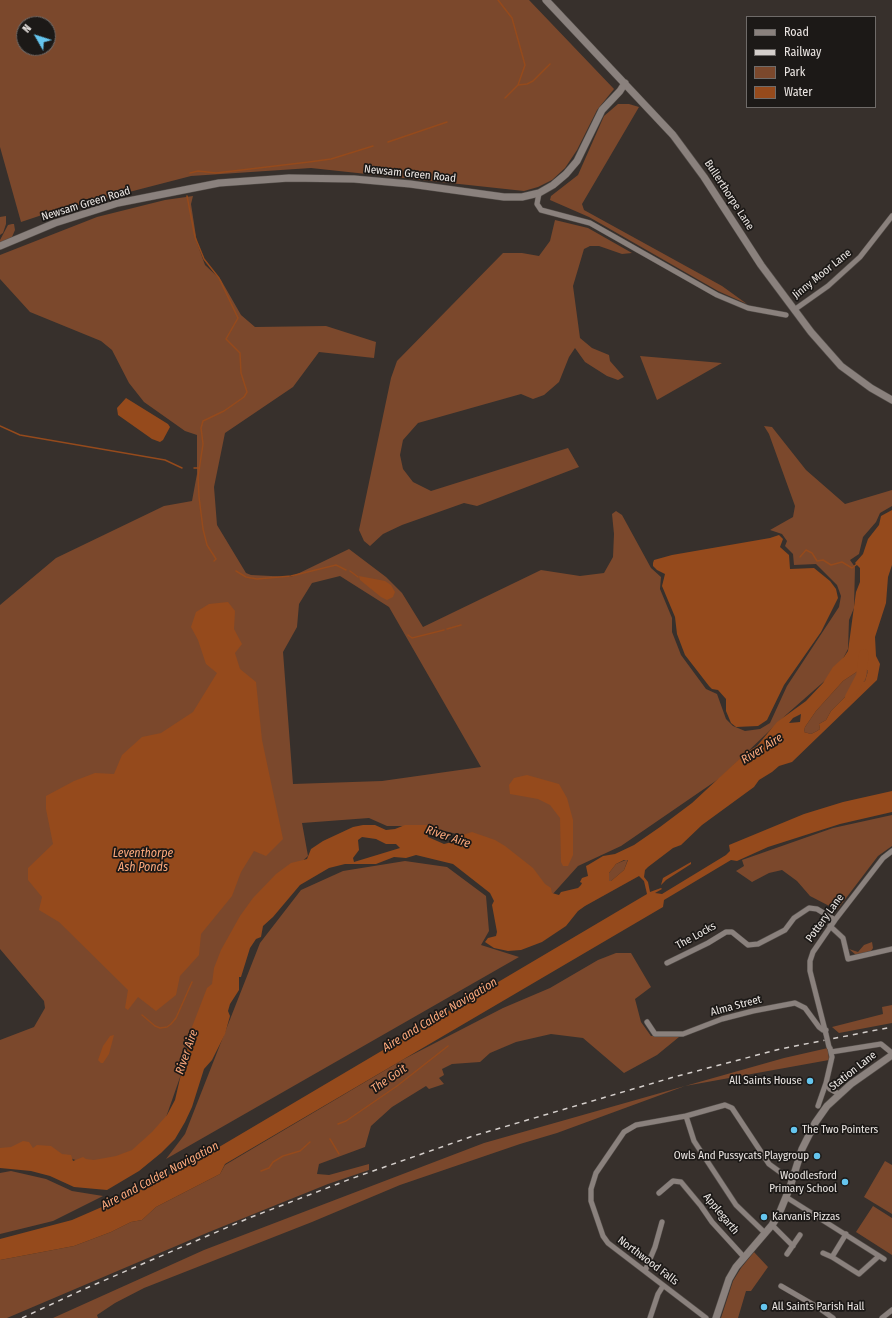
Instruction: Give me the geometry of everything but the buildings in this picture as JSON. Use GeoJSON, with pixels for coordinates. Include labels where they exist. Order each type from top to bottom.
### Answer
{"type":"FeatureCollection","features":[{"type":"Feature","properties":{"kind":"street","name":"Bullerthorpe Lane"},"geometry":{"type":"LineString","coordinates":[[546,0],[625,82],[673,135],[689,155],[761,265],[794,310],[841,366],[871,388],[892,400]]}},
{"type":"Feature","properties":{"kind":"street"},"geometry":{"type":"LineString","coordinates":[[625,82],[620,91],[602,110],[577,161],[558,181],[539,193],[537,204],[541,210],[590,223],[717,296],[748,308],[786,315]]}},
{"type":"Feature","properties":{"kind":"street","name":"Newsam Green Road"},"geometry":{"type":"LineString","coordinates":[[0,246],[55,223],[118,203],[219,183],[289,178],[354,179],[410,184],[504,198],[522,197],[539,193]]}},
{"type":"Feature","properties":{"kind":"street","name":"Jinny Moor Lane"},"geometry":{"type":"LineString","coordinates":[[794,310],[828,286],[860,257],[892,216]]}},
{"type":"Feature","properties":{"kind":"street","name":"Pottery Lane"},"geometry":{"type":"LineString","coordinates":[[831,1052],[810,971],[810,961],[813,952],[830,926],[883,858],[892,851]]}},
{"type":"Feature","properties":{"kind":"street","name":"The Locks"},"geometry":{"type":"LineString","coordinates":[[667,963],[708,943],[726,932],[732,932],[748,945],[758,944],[785,930],[794,918],[809,908],[818,909],[835,920]]}},
{"type":"Feature","properties":{"kind":"street"},"geometry":{"type":"LineString","coordinates":[[830,926],[843,938],[848,959],[892,949]]}},
{"type":"Feature","properties":{"kind":"street","name":"Alma Street"},"geometry":{"type":"LineString","coordinates":[[647,1022],[655,1034],[683,1034],[722,1019],[747,1012],[795,1003],[805,1008],[819,1027],[826,1032]]}},
{"type":"Feature","properties":{"kind":"street","name":"Station Lane"},"geometry":{"type":"LineString","coordinates":[[716,1318],[729,1279],[743,1256],[772,1225],[786,1197],[808,1137],[827,1106],[865,1073],[892,1054],[881,1044],[831,1052]]}},
{"type":"Feature","properties":{"kind":"street"},"geometry":{"type":"LineString","coordinates":[[818,1106],[826,1083],[831,1052]]}},
{"type":"Feature","properties":{"kind":"street"},"geometry":{"type":"LineString","coordinates":[[826,1083],[830,1089],[839,1094]]}},
{"type":"Feature","properties":{"kind":"street","name":"Northwood Falls"},"geometry":{"type":"LineString","coordinates":[[706,1318],[608,1243],[603,1236],[591,1201],[591,1189],[596,1173],[624,1132],[636,1125],[657,1120],[686,1116],[725,1105],[732,1108],[769,1164],[780,1172],[794,1176]]}},
{"type":"Feature","properties":{"kind":"street"},"geometry":{"type":"LineString","coordinates":[[686,1116],[694,1141],[736,1205],[765,1233]]}},
{"type":"Feature","properties":{"kind":"street","name":"Applegarth"},"geometry":{"type":"LineString","coordinates":[[659,1193],[673,1181],[683,1183],[712,1222],[743,1256]]}},
{"type":"Feature","properties":{"kind":"street"},"geometry":{"type":"LineString","coordinates":[[786,1197],[882,1257],[859,1274],[832,1257],[822,1253]]}},
{"type":"Feature","properties":{"kind":"street"},"geometry":{"type":"LineString","coordinates":[[645,1271],[655,1247],[662,1222]]}},
{"type":"Feature","properties":{"kind":"street"},"geometry":{"type":"LineString","coordinates":[[772,1225],[793,1246]]}},
{"type":"Feature","properties":{"kind":"street"},"geometry":{"type":"LineString","coordinates":[[832,1257],[846,1234]]}},
{"type":"Feature","properties":{"kind":"street"},"geometry":{"type":"LineString","coordinates":[[787,1254],[800,1235]]}},
{"type":"Feature","properties":{"kind":"street"},"geometry":{"type":"LineString","coordinates":[[650,1318],[658,1294],[663,1286]]}},
{"type":"Feature","properties":{"kind":"street"},"geometry":{"type":"LineString","coordinates":[[781,1286],[833,1318]]}},
{"type":"Feature","properties":{"kind":"street"},"geometry":{"type":"LineString","coordinates":[[882,1318],[892,1310]]}},
{"type":"Feature","properties":{"kind":"green space"},"geometry":{"type":"Polygon","coordinates":[[[0,0],[529,0],[614,89],[597,110],[577,150],[565,168],[552,180],[538,187],[524,191],[311,168],[191,176],[48,213],[21,222],[0,147],[0,0]]]}},
{"type":"Feature","properties":{"kind":"green space"},"geometry":{"type":"Polygon","coordinates":[[[618,104],[629,104],[639,107],[582,204],[584,210],[722,286],[747,304],[718,291],[589,217],[550,200],[551,196],[578,175],[604,116],[618,104]]]}},
{"type":"Feature","properties":{"kind":"green space"},"geometry":{"type":"Polygon","coordinates":[[[193,196],[191,204],[197,243],[205,265],[221,280],[241,315],[255,327],[326,326],[376,342],[374,358],[319,352],[293,387],[225,433],[214,487],[217,525],[246,573],[251,575],[291,577],[349,549],[386,577],[402,593],[423,627],[541,570],[580,576],[604,573],[613,557],[614,534],[612,514],[616,511],[622,515],[651,568],[661,577],[660,589],[672,618],[672,632],[681,655],[706,689],[717,694],[726,719],[733,726],[745,731],[760,729],[770,723],[787,686],[839,607],[841,596],[837,585],[816,564],[794,565],[793,554],[785,546],[787,541],[782,534],[770,530],[793,517],[795,506],[769,434],[764,426],[772,427],[806,470],[845,504],[892,490],[892,506],[880,513],[876,522],[863,537],[859,554],[850,560],[855,567],[854,608],[849,620],[848,649],[837,670],[787,714],[720,778],[621,846],[578,866],[551,896],[489,846],[461,835],[424,826],[387,826],[369,818],[302,823],[308,856],[247,912],[206,1003],[164,1123],[139,1147],[116,1159],[83,1163],[47,1149],[0,1155],[0,1040],[34,1027],[45,1008],[44,1001],[0,949],[0,605],[56,558],[164,506],[192,501],[197,474],[197,435],[185,431],[144,402],[129,383],[112,350],[101,341],[30,312],[0,279],[0,255],[97,217],[165,200],[193,196]],[[340,576],[312,583],[299,604],[297,627],[283,652],[293,784],[382,781],[481,767],[389,607],[340,576]]]}},
{"type":"Feature","properties":{"kind":"green space"},"geometry":{"type":"Polygon","coordinates":[[[6,216],[6,224],[3,233],[0,235],[0,217],[6,216]]]}},
{"type":"Feature","properties":{"kind":"green space"},"geometry":{"type":"Polygon","coordinates":[[[555,220],[588,228],[632,253],[622,254],[599,246],[590,246],[584,249],[573,286],[580,338],[592,348],[609,355],[610,361],[624,377],[618,380],[607,376],[585,362],[575,348],[569,357],[559,382],[544,395],[533,399],[521,394],[418,423],[403,440],[400,455],[403,469],[413,482],[431,491],[568,448],[579,467],[477,506],[464,503],[402,525],[383,534],[370,546],[364,541],[359,530],[391,378],[397,361],[503,253],[522,253],[539,256],[550,241],[555,220]]]}},
{"type":"Feature","properties":{"kind":"green space"},"geometry":{"type":"Polygon","coordinates":[[[14,224],[15,230],[12,237],[0,244],[0,240],[8,225],[14,224]]]}},
{"type":"Feature","properties":{"kind":"green space"},"geometry":{"type":"Polygon","coordinates":[[[640,356],[722,363],[657,400],[640,356]]]}},
{"type":"Feature","properties":{"kind":"green space"},"geometry":{"type":"Polygon","coordinates":[[[864,667],[868,671],[865,681],[853,687],[852,690],[831,711],[826,720],[819,724],[820,729],[811,734],[804,732],[805,727],[816,711],[843,681],[864,667]]]}},
{"type":"Feature","properties":{"kind":"green space"},"geometry":{"type":"Polygon","coordinates":[[[892,815],[892,846],[878,856],[837,910],[810,896],[797,881],[782,870],[769,873],[752,882],[736,871],[744,866],[742,860],[833,828],[892,815]]]}},
{"type":"Feature","properties":{"kind":"green space"},"geometry":{"type":"Polygon","coordinates":[[[628,859],[624,870],[609,881],[609,873],[616,864],[628,859]]]}},
{"type":"Feature","properties":{"kind":"green space"},"geometry":{"type":"Polygon","coordinates":[[[405,861],[447,867],[486,896],[489,931],[481,945],[519,957],[166,1159],[185,1134],[260,943],[301,890],[343,871],[405,861]]]}},
{"type":"Feature","properties":{"kind":"green space"},"geometry":{"type":"Polygon","coordinates":[[[872,942],[873,948],[871,951],[856,955],[849,949],[858,952],[864,945],[872,942]]]}},
{"type":"Feature","properties":{"kind":"green space"},"geometry":{"type":"Polygon","coordinates":[[[616,953],[631,953],[651,987],[635,999],[641,1022],[651,1036],[675,1034],[679,1037],[657,1055],[624,1073],[583,1038],[551,1034],[516,1042],[490,1053],[480,1062],[452,1064],[442,1069],[444,1075],[439,1078],[444,1084],[429,1089],[426,1086],[392,1107],[371,1126],[365,1147],[319,1164],[317,1174],[329,1175],[369,1164],[369,1170],[328,1184],[209,1232],[7,1318],[0,1318],[0,1260],[74,1246],[111,1232],[131,1222],[142,1220],[156,1207],[220,1174],[225,1165],[404,1059],[503,1008],[550,988],[598,960],[616,953]]]}},
{"type":"Feature","properties":{"kind":"green space"},"geometry":{"type":"Polygon","coordinates":[[[892,1005],[892,1023],[839,1033],[832,1027],[883,1014],[882,1007],[892,1005]]]}},
{"type":"Feature","properties":{"kind":"green space"},"geometry":{"type":"Polygon","coordinates":[[[828,1048],[829,1060],[685,1086],[784,1058],[828,1048]]]}},
{"type":"Feature","properties":{"kind":"green space"},"geometry":{"type":"Polygon","coordinates":[[[685,1086],[557,1133],[400,1185],[312,1222],[144,1288],[115,1303],[97,1315],[98,1318],[53,1318],[204,1250],[484,1143],[685,1086]]]}},
{"type":"Feature","properties":{"kind":"green space"},"geometry":{"type":"Polygon","coordinates":[[[885,1161],[892,1165],[892,1214],[864,1197],[885,1161]]]}},
{"type":"Feature","properties":{"kind":"green space"},"geometry":{"type":"Polygon","coordinates":[[[11,1171],[46,1179],[72,1191],[103,1196],[53,1221],[0,1234],[0,1173],[11,1171]]]}},
{"type":"Feature","properties":{"kind":"green space"},"geometry":{"type":"Polygon","coordinates":[[[873,1206],[892,1218],[892,1255],[856,1232],[873,1206]]]}},
{"type":"Feature","properties":{"kind":"green space"},"geometry":{"type":"Polygon","coordinates":[[[754,1252],[768,1267],[751,1291],[746,1291],[738,1318],[721,1318],[733,1281],[754,1252]]]}},
{"type":"Feature","properties":{"kind":"water"},"geometry":{"type":"Polygon","coordinates":[[[126,398],[168,424],[170,427],[163,440],[160,442],[152,439],[118,415],[117,408],[126,398]]]}},
{"type":"Feature","properties":{"kind":"water"},"geometry":{"type":"Polygon","coordinates":[[[892,510],[892,565],[888,577],[886,603],[875,637],[876,656],[880,664],[877,680],[792,762],[779,766],[759,780],[754,787],[702,825],[681,845],[673,848],[648,867],[645,870],[644,877],[648,882],[650,892],[661,888],[662,889],[655,893],[662,894],[726,855],[730,851],[729,845],[804,814],[843,802],[892,791],[892,812],[840,824],[768,847],[737,861],[731,860],[664,900],[663,907],[225,1164],[220,1174],[156,1207],[142,1220],[131,1222],[111,1232],[74,1246],[0,1260],[0,1239],[72,1220],[134,1193],[192,1163],[647,894],[644,881],[639,876],[585,906],[578,911],[566,926],[542,942],[521,950],[508,951],[494,948],[485,942],[488,938],[496,936],[497,932],[492,905],[494,901],[490,893],[453,864],[416,855],[406,858],[394,857],[376,864],[345,864],[329,868],[300,885],[273,917],[263,926],[261,937],[256,939],[250,948],[241,977],[239,977],[239,990],[230,1004],[228,1011],[230,1016],[225,1034],[212,1060],[204,1069],[192,1107],[185,1122],[175,1139],[161,1153],[139,1171],[107,1190],[74,1187],[50,1176],[31,1171],[0,1168],[0,1148],[11,1147],[23,1141],[29,1142],[33,1148],[37,1145],[51,1146],[62,1154],[71,1155],[73,1161],[83,1157],[94,1160],[116,1156],[132,1150],[152,1132],[167,1115],[175,1100],[192,1027],[207,988],[212,984],[214,968],[221,950],[240,916],[253,898],[276,874],[291,863],[307,859],[311,849],[323,841],[353,827],[363,825],[375,825],[386,830],[395,829],[405,825],[431,825],[427,831],[428,837],[444,844],[452,842],[456,837],[472,832],[495,840],[505,846],[533,868],[545,884],[551,888],[552,893],[559,895],[561,892],[578,888],[582,883],[580,882],[582,878],[588,876],[586,866],[603,856],[615,854],[634,845],[692,803],[747,752],[757,746],[777,722],[806,701],[823,683],[833,667],[848,651],[856,592],[860,582],[860,568],[855,563],[863,554],[868,539],[879,525],[881,516],[892,510]],[[864,667],[843,681],[816,711],[805,727],[804,732],[811,734],[820,729],[819,724],[826,720],[831,711],[852,690],[853,687],[865,681],[868,671],[864,667]],[[801,714],[793,718],[789,723],[800,722],[801,714]],[[362,837],[358,840],[359,850],[353,858],[354,862],[400,848],[396,844],[386,844],[376,839],[362,837]],[[624,860],[616,864],[609,873],[609,881],[624,870],[628,860],[624,860]]]}},
{"type":"Feature","properties":{"kind":"water"},"geometry":{"type":"Polygon","coordinates":[[[779,535],[783,539],[780,547],[789,555],[790,569],[814,568],[830,581],[836,589],[838,598],[821,632],[784,685],[767,720],[758,726],[736,727],[731,723],[726,711],[726,699],[718,690],[712,689],[709,686],[685,655],[677,634],[675,617],[662,586],[665,574],[657,570],[653,566],[653,563],[654,560],[672,555],[770,538],[779,535]]]}},
{"type":"Feature","properties":{"kind":"water"},"geometry":{"type":"Polygon","coordinates":[[[359,576],[385,581],[391,585],[395,592],[393,597],[387,600],[381,597],[360,580],[359,576]]]}},
{"type":"Feature","properties":{"kind":"water","name":"Leventhorpe Ash Ponds"},"geometry":{"type":"Polygon","coordinates":[[[228,602],[235,611],[234,629],[242,644],[235,653],[240,669],[256,682],[262,740],[283,839],[266,856],[254,851],[241,872],[232,896],[201,934],[199,955],[180,976],[176,995],[156,1011],[138,997],[128,1010],[125,1008],[128,990],[59,922],[39,910],[42,897],[28,880],[28,868],[53,844],[46,809],[46,796],[74,781],[95,773],[114,774],[122,755],[142,737],[161,733],[193,712],[217,673],[206,664],[198,640],[191,627],[196,612],[209,604],[228,602]]]}},
{"type":"Feature","properties":{"kind":"water"},"geometry":{"type":"Polygon","coordinates":[[[527,775],[559,784],[567,798],[573,820],[573,855],[568,866],[563,866],[561,862],[560,818],[550,805],[538,799],[510,794],[509,785],[514,778],[527,775]]]}},
{"type":"Feature","properties":{"kind":"water"},"geometry":{"type":"Polygon","coordinates":[[[691,862],[691,864],[666,880],[661,885],[663,878],[691,862]]]}},
{"type":"Feature","properties":{"kind":"water"},"geometry":{"type":"Polygon","coordinates":[[[114,1035],[109,1054],[103,1063],[101,1063],[98,1060],[103,1046],[110,1036],[114,1035]]]}},
{"type":"Feature","properties":{"kind":"waterway"},"geometry":{"type":"LineString","coordinates":[[498,0],[512,18],[525,65],[518,85],[505,98]]}},
{"type":"Feature","properties":{"kind":"waterway"},"geometry":{"type":"LineString","coordinates":[[518,85],[527,84],[533,81],[550,64]]}},
{"type":"Feature","properties":{"kind":"waterway"},"geometry":{"type":"LineString","coordinates":[[388,142],[447,122]]}},
{"type":"Feature","properties":{"kind":"waterway"},"geometry":{"type":"LineString","coordinates":[[190,173],[198,171],[216,173],[331,159],[373,146]]}},
{"type":"Feature","properties":{"kind":"waterway"},"geometry":{"type":"LineString","coordinates":[[187,196],[195,237],[204,259],[219,278],[238,318],[226,339],[240,353],[241,373],[247,392],[244,397],[224,411],[203,421],[201,428],[203,444],[198,477],[199,497],[203,529],[207,545],[216,559],[214,561]]}},
{"type":"Feature","properties":{"kind":"waterway"},"geometry":{"type":"LineString","coordinates":[[0,426],[20,435],[165,460],[182,468]]}},
{"type":"Feature","properties":{"kind":"waterway"},"geometry":{"type":"LineString","coordinates":[[194,468],[199,468]]}},
{"type":"Feature","properties":{"kind":"waterway"},"geometry":{"type":"LineString","coordinates":[[800,557],[806,550],[812,553],[817,561],[823,560],[831,565],[842,562],[852,568],[857,564]]}},
{"type":"Feature","properties":{"kind":"waterway"},"geometry":{"type":"LineString","coordinates":[[236,571],[246,577],[257,579],[291,576],[336,565],[346,570]]}},
{"type":"Feature","properties":{"kind":"waterway"},"geometry":{"type":"LineString","coordinates":[[350,571],[358,577]]}},
{"type":"Feature","properties":{"kind":"waterway"},"geometry":{"type":"LineString","coordinates":[[447,629],[461,625]]}},
{"type":"Feature","properties":{"kind":"waterway"},"geometry":{"type":"LineString","coordinates":[[408,635],[412,638],[444,630]]}},
{"type":"Feature","properties":{"kind":"waterway","name":"River Aire"},"geometry":{"type":"LineString","coordinates":[[850,697],[861,676],[864,654]]}},
{"type":"Feature","properties":{"kind":"waterway"},"geometry":{"type":"LineString","coordinates":[[142,1015],[155,1026],[160,1028],[167,1027],[176,1018],[192,982]]}},
{"type":"Feature","properties":{"kind":"waterway","name":"The Goit"},"geometry":{"type":"LineString","coordinates":[[338,1124],[346,1121],[397,1086],[448,1046]]}},
{"type":"Feature","properties":{"kind":"waterway"},"geometry":{"type":"LineString","coordinates":[[330,1139],[339,1154]]}},
{"type":"Feature","properties":{"kind":"waterway","name":"The Goit"},"geometry":{"type":"LineString","coordinates":[[261,1171],[269,1168],[273,1162],[283,1156],[300,1151],[310,1142]]}},
{"type":"Feature","properties":{"kind":"railway"},"geometry":{"type":"LineString","coordinates":[[22,1318],[82,1290],[249,1218],[353,1178],[473,1136],[674,1077],[780,1049],[892,1027]]}},
{"type":"Feature","properties":{"kind":"place","name":"All Saints House"},"geometry":{"type":"Point","coordinates":[810,1081]}},
{"type":"Feature","properties":{"kind":"place","name":"The Two Pointers"},"geometry":{"type":"Point","coordinates":[794,1130]}},
{"type":"Feature","properties":{"kind":"place","name":"Owls And Pussycats Playgroup"},"geometry":{"type":"Point","coordinates":[817,1156]}},
{"type":"Feature","properties":{"kind":"place","name":"Woodlesford Primary School"},"geometry":{"type":"Point","coordinates":[845,1182]}},
{"type":"Feature","properties":{"kind":"place","name":"Karvanis Pizzas"},"geometry":{"type":"Point","coordinates":[764,1217]}},
{"type":"Feature","properties":{"kind":"place","name":"All Saints Parish Hall"},"geometry":{"type":"Point","coordinates":[764,1307]}},
{"type":"Feature","properties":{"kind":"water label","name":"Aire and Calder Navigation"},"geometry":{"type":"Point","coordinates":[440,1015]}},
{"type":"Feature","properties":{"kind":"water label","name":"Aire and Calder Navigation"},"geometry":{"type":"Point","coordinates":[160,1176]}}]}
